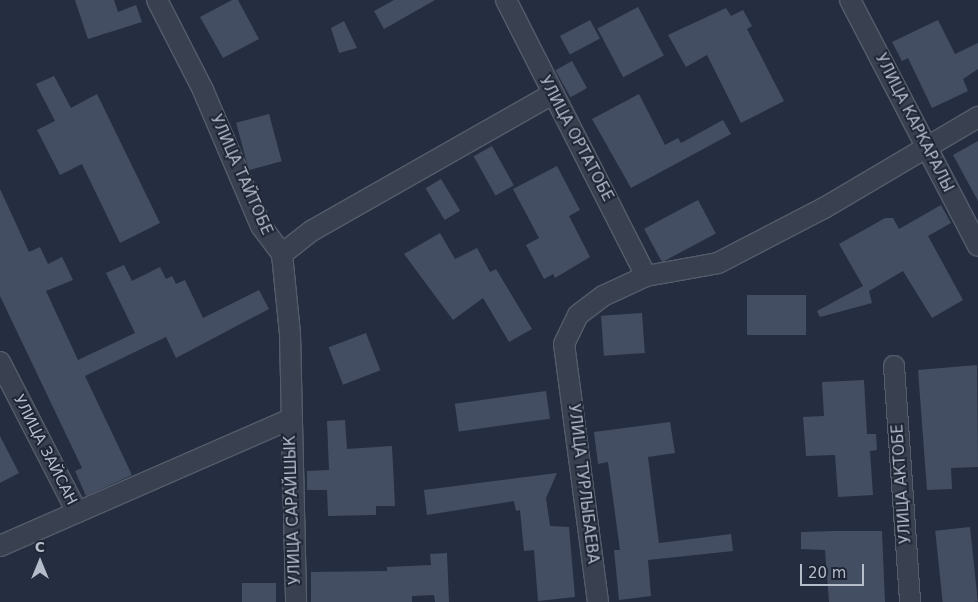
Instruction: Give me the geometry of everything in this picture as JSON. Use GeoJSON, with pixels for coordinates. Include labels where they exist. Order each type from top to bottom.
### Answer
{"type":"FeatureCollection","features":[{"type":"Feature","properties":{"kind":"street","name":"УЛИЦА ТАЙТОБЕ"},"geometry":{"type":"LineString","coordinates":[[157,0],[203,90],[260,226],[282,254]]}},
{"type":"Feature","properties":{"kind":"street","name":"УЛИЦА ОРТАТОБЕ"},"geometry":{"type":"LineString","coordinates":[[506,0],[551,95],[646,276]]}},
{"type":"Feature","properties":{"kind":"street","name":"УЛИЦА КАРКАРАЛЫ"},"geometry":{"type":"LineString","coordinates":[[850,0],[978,246]]}},
{"type":"Feature","properties":{"kind":"street"},"geometry":{"type":"LineString","coordinates":[[0,546],[291,419],[290,334],[282,254],[313,230],[551,95]]}},
{"type":"Feature","properties":{"kind":"street","name":"УЛИЦА ТУРЛЫБАЕВА"},"geometry":{"type":"LineString","coordinates":[[598,602],[564,344],[578,315],[603,296],[646,276],[718,263],[824,208],[978,117]]}},
{"type":"Feature","properties":{"kind":"street","name":"УЛИЦА ЗАЙСАН"},"geometry":{"type":"LineString","coordinates":[[0,362],[76,512]]}},
{"type":"Feature","properties":{"kind":"street","name":"УЛИЦА АКТОБЕ"},"geometry":{"type":"LineString","coordinates":[[894,366],[910,602]]}},
{"type":"Feature","properties":{"kind":"street","name":"УЛИЦА САРАЙШЫК"},"geometry":{"type":"LineString","coordinates":[[291,419],[296,602]]}},
{"type":"Feature","properties":{"kind":"building"},"geometry":{"type":"Polygon","coordinates":[[[75,0],[114,0],[118,12],[136,5],[142,22],[88,39],[75,0]]]}},
{"type":"Feature","properties":{"kind":"building"},"geometry":{"type":"Polygon","coordinates":[[[232,0],[238,0],[259,39],[223,58],[200,17],[232,0]]]}},
{"type":"Feature","properties":{"kind":"building"},"geometry":{"type":"Polygon","coordinates":[[[394,0],[435,0],[384,29],[374,11],[394,0]]]}},
{"type":"Feature","properties":{"kind":"building"},"geometry":{"type":"Polygon","coordinates":[[[638,7],[664,56],[623,77],[597,29],[638,7]]]}},
{"type":"Feature","properties":{"kind":"building"},"geometry":{"type":"Polygon","coordinates":[[[726,8],[731,16],[743,10],[752,26],[747,29],[784,101],[741,123],[707,55],[686,67],[668,35],[726,8]]]}},
{"type":"Feature","properties":{"kind":"building"},"geometry":{"type":"Polygon","coordinates":[[[590,20],[600,39],[570,55],[560,36],[590,20]]]}},
{"type":"Feature","properties":{"kind":"building"},"geometry":{"type":"Polygon","coordinates":[[[938,20],[955,54],[978,43],[978,69],[963,79],[968,91],[932,108],[908,58],[902,61],[892,42],[938,20]]]}},
{"type":"Feature","properties":{"kind":"building"},"geometry":{"type":"Polygon","coordinates":[[[344,21],[357,48],[339,53],[331,28],[344,21]]]}},
{"type":"Feature","properties":{"kind":"building"},"geometry":{"type":"Polygon","coordinates":[[[572,61],[587,88],[570,97],[555,70],[572,61]]]}},
{"type":"Feature","properties":{"kind":"building"},"geometry":{"type":"Polygon","coordinates":[[[54,76],[71,108],[97,94],[160,223],[120,243],[82,164],[60,175],[37,130],[55,121],[36,84],[54,76]]]}},
{"type":"Feature","properties":{"kind":"building"},"geometry":{"type":"Polygon","coordinates":[[[639,94],[665,145],[678,138],[681,143],[723,120],[731,134],[631,188],[592,119],[639,94]]]}},
{"type":"Feature","properties":{"kind":"building"},"geometry":{"type":"Polygon","coordinates":[[[269,114],[282,161],[249,170],[236,123],[269,114]]]}},
{"type":"Feature","properties":{"kind":"building"},"geometry":{"type":"Polygon","coordinates":[[[978,141],[978,201],[953,155],[978,141]]]}},
{"type":"Feature","properties":{"kind":"building"},"geometry":{"type":"Polygon","coordinates":[[[492,146],[514,185],[495,196],[474,156],[492,146]]]}},
{"type":"Feature","properties":{"kind":"building"},"geometry":{"type":"Polygon","coordinates":[[[557,166],[580,210],[569,216],[590,257],[555,278],[553,274],[544,279],[526,245],[539,238],[513,189],[557,166]]]}},
{"type":"Feature","properties":{"kind":"building"},"geometry":{"type":"Polygon","coordinates":[[[441,179],[460,211],[445,220],[426,188],[441,179]]]}},
{"type":"Feature","properties":{"kind":"building"},"geometry":{"type":"Polygon","coordinates":[[[0,189],[29,252],[40,247],[48,264],[62,257],[73,280],[46,291],[78,360],[135,333],[106,273],[124,265],[132,281],[160,267],[166,279],[172,276],[176,284],[185,280],[203,318],[259,290],[269,309],[176,358],[166,337],[85,376],[132,475],[86,496],[75,471],[82,468],[0,296],[0,189]]]}},
{"type":"Feature","properties":{"kind":"building"},"geometry":{"type":"Polygon","coordinates":[[[698,200],[716,234],[662,262],[644,229],[698,200]]]}},
{"type":"Feature","properties":{"kind":"building"},"geometry":{"type":"Polygon","coordinates":[[[941,205],[951,223],[928,236],[963,300],[932,318],[903,271],[869,291],[872,303],[820,317],[817,311],[863,286],[839,244],[885,218],[893,218],[899,229],[941,205]]]}},
{"type":"Feature","properties":{"kind":"building"},"geometry":{"type":"Polygon","coordinates":[[[440,233],[455,259],[477,248],[490,272],[496,269],[532,329],[509,342],[483,298],[453,320],[404,254],[440,233]]]}},
{"type":"Feature","properties":{"kind":"building"},"geometry":{"type":"Polygon","coordinates":[[[747,295],[806,295],[806,335],[747,335],[747,295]]]}},
{"type":"Feature","properties":{"kind":"building"},"geometry":{"type":"Polygon","coordinates":[[[642,313],[645,353],[604,356],[601,316],[642,313]]]}},
{"type":"Feature","properties":{"kind":"building"},"geometry":{"type":"Polygon","coordinates":[[[366,333],[380,370],[343,385],[329,347],[366,333]]]}},
{"type":"Feature","properties":{"kind":"building"},"geometry":{"type":"Polygon","coordinates":[[[977,365],[978,467],[951,468],[952,489],[927,490],[918,370],[977,365]]]}},
{"type":"Feature","properties":{"kind":"building"},"geometry":{"type":"Polygon","coordinates":[[[864,380],[867,434],[876,434],[877,450],[870,451],[873,495],[838,497],[835,455],[806,456],[803,417],[824,416],[822,382],[864,380]]]}},
{"type":"Feature","properties":{"kind":"building"},"geometry":{"type":"Polygon","coordinates":[[[546,391],[550,419],[459,432],[455,404],[546,391]]]}},
{"type":"Feature","properties":{"kind":"building"},"geometry":{"type":"Polygon","coordinates":[[[345,420],[347,449],[392,446],[395,506],[376,506],[376,515],[328,516],[327,490],[307,490],[307,471],[329,470],[327,421],[345,420]]]}},
{"type":"Feature","properties":{"kind":"building"},"geometry":{"type":"Polygon","coordinates":[[[670,422],[675,453],[648,457],[659,543],[731,534],[733,551],[648,560],[651,596],[619,600],[614,550],[620,550],[608,462],[598,464],[594,432],[670,422]]]}},
{"type":"Feature","properties":{"kind":"building"},"geometry":{"type":"Polygon","coordinates":[[[0,436],[19,473],[0,483],[0,436]]]}},
{"type":"Feature","properties":{"kind":"building"},"geometry":{"type":"Polygon","coordinates":[[[557,473],[546,498],[550,526],[569,527],[575,597],[538,601],[534,550],[524,551],[520,510],[516,511],[514,501],[427,515],[424,490],[557,473]]]}},
{"type":"Feature","properties":{"kind":"building"},"geometry":{"type":"Polygon","coordinates":[[[970,527],[978,602],[943,602],[935,531],[970,527]]]}},
{"type":"Feature","properties":{"kind":"building"},"geometry":{"type":"Polygon","coordinates":[[[882,531],[885,602],[829,602],[825,550],[801,549],[801,532],[882,531]]]}},
{"type":"Feature","properties":{"kind":"building"},"geometry":{"type":"Polygon","coordinates":[[[447,553],[449,602],[435,602],[434,595],[412,596],[412,602],[311,602],[311,572],[387,571],[387,567],[431,565],[430,554],[447,553]]]}},
{"type":"Feature","properties":{"kind":"building"},"geometry":{"type":"Polygon","coordinates":[[[242,583],[276,583],[276,602],[242,602],[242,583]]]}}]}
